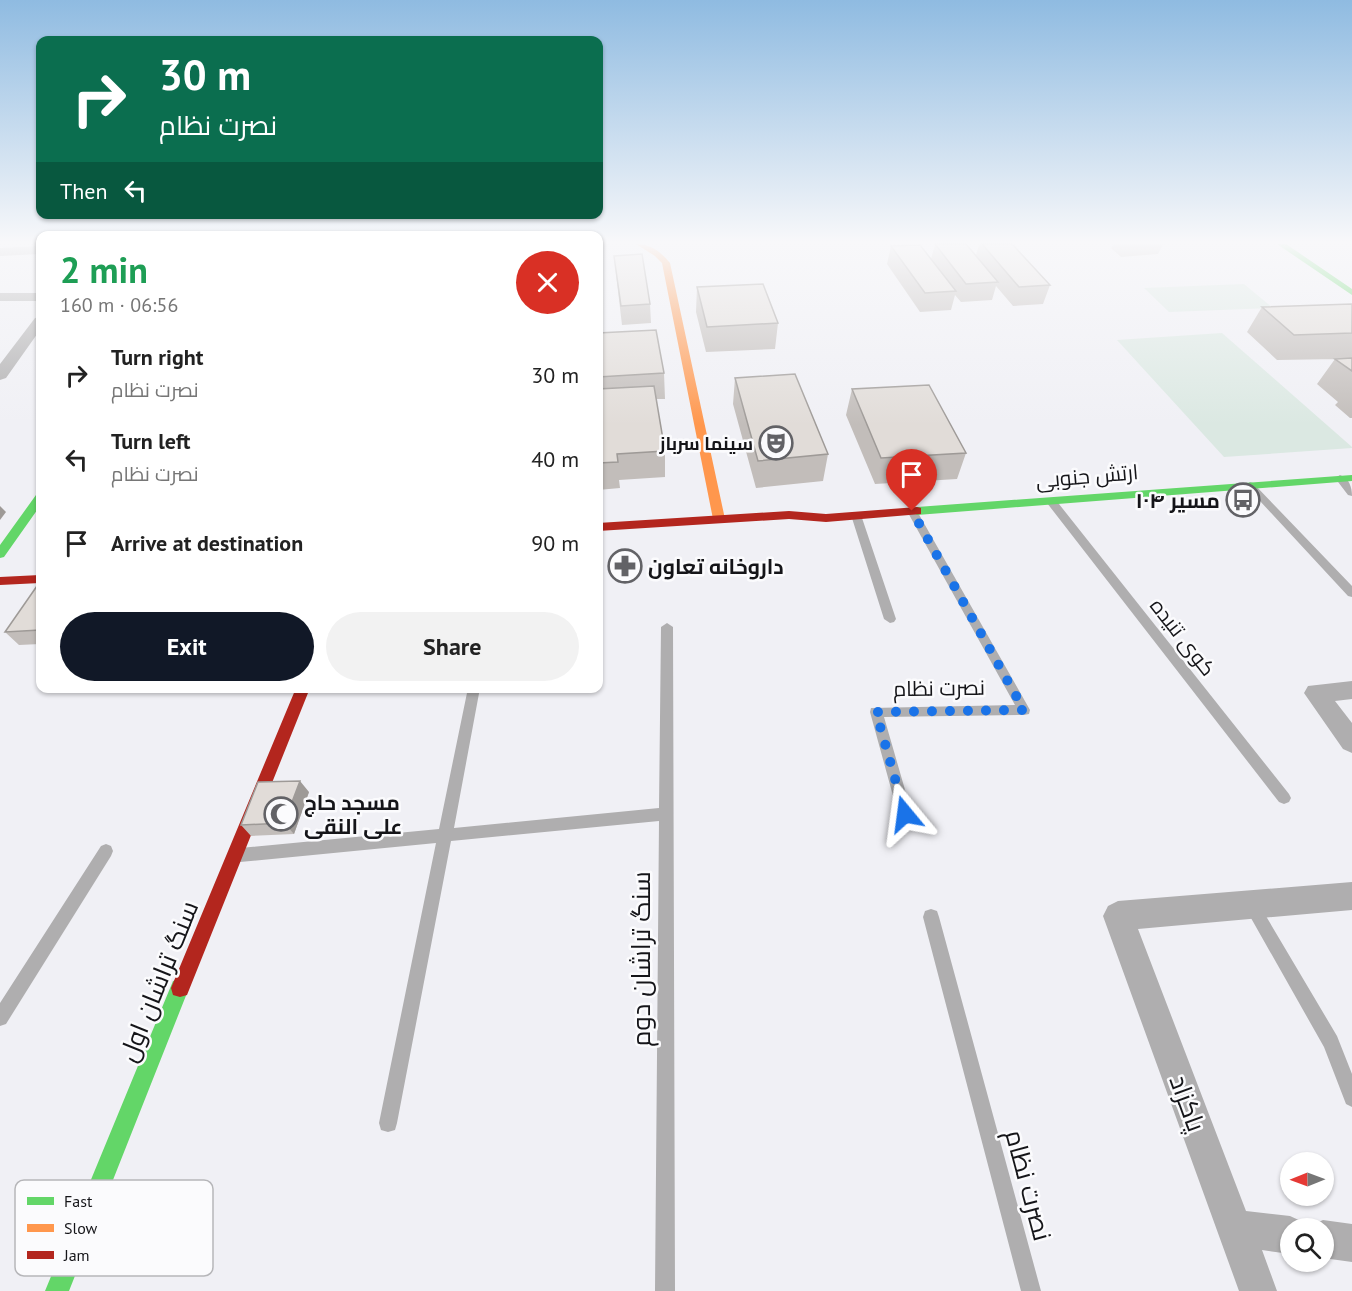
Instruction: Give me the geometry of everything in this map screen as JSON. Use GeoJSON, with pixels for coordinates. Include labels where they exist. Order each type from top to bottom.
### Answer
{"type":"FeatureCollection","features":[{"type":"Feature","properties":{"kind":"main road"},"geometry":{"type":"LineString","coordinates":[[671,304],[676,341],[719,519]]}},
{"type":"Feature","properties":{"kind":"main road","name":"ارتش جنوبی"},"geometry":{"type":"LineString","coordinates":[[603,527],[789,514],[826,518],[1114,494],[1346,478]]}},
{"type":"Feature","properties":{"kind":"main road"},"geometry":{"type":"LineString","coordinates":[[0,555],[36,504]]}},
{"type":"Feature","properties":{"kind":"main road","name":"ارتش جنوبی"},"geometry":{"type":"LineString","coordinates":[[795,529],[826,518]]}},
{"type":"Feature","properties":{"kind":"main road"},"geometry":{"type":"LineString","coordinates":[[0,581],[36,579]]}},
{"type":"Feature","properties":{"kind":"main road","name":"سنگ تراشان اول"},"geometry":{"type":"LineString","coordinates":[[103,1180],[301,693]]}},
{"type":"Feature","properties":{"kind":"main road","name":"سنگ تراشان اول"},"geometry":{"type":"LineString","coordinates":[[57,1291],[63,1276]]}},
{"type":"Feature","properties":{"kind":"street"},"geometry":{"type":"LineString","coordinates":[[0,375],[6,361],[36,326]]}},
{"type":"Feature","properties":{"kind":"street"},"geometry":{"type":"LineString","coordinates":[[1352,690],[1316,693],[1352,742]]}},
{"type":"Feature","properties":{"kind":"street"},"geometry":{"type":"LineString","coordinates":[[1252,904],[1352,896]]}},
{"type":"Feature","properties":{"kind":"street","name":"پاکزاد"},"geometry":{"type":"LineString","coordinates":[[1252,904],[1118,916],[1258,1291]]}},
{"type":"Feature","properties":{"kind":"street"},"geometry":{"type":"LineString","coordinates":[[1234,1228],[1280,1234]]}},
{"type":"Feature","properties":{"kind":"street"},"geometry":{"type":"LineString","coordinates":[[1334,1241],[1352,1243]]}},
{"type":"Feature","properties":{"kind":"lane"},"geometry":{"type":"LineString","coordinates":[[1346,478],[1352,493]]}},
{"type":"Feature","properties":{"kind":"lane"},"geometry":{"type":"LineString","coordinates":[[1250,485],[1352,592]]}},
{"type":"Feature","properties":{"kind":"lane","name":"کوی تنیده"},"geometry":{"type":"LineString","coordinates":[[1051,501],[1284,798]]}},
{"type":"Feature","properties":{"kind":"lane","name":"نصرت نظام"},"geometry":{"type":"LineString","coordinates":[[905,814],[876,712],[1024,710],[912,511]]}},
{"type":"Feature","properties":{"kind":"lane"},"geometry":{"type":"LineString","coordinates":[[856,515],[890,619]]}},
{"type":"Feature","properties":{"kind":"lane","name":"سنگ تراشان دوم"},"geometry":{"type":"LineString","coordinates":[[665,1291],[667,627]]}},
{"type":"Feature","properties":{"kind":"lane"},"geometry":{"type":"LineString","coordinates":[[388,1123],[473,693]]}},
{"type":"Feature","properties":{"kind":"lane"},"geometry":{"type":"LineString","coordinates":[[236,856],[666,814]]}},
{"type":"Feature","properties":{"kind":"lane"},"geometry":{"type":"LineString","coordinates":[[0,1018],[106,851]]}},
{"type":"Feature","properties":{"kind":"lane"},"geometry":{"type":"LineString","coordinates":[[1252,904],[1331,1042],[1352,1098]]}},
{"type":"Feature","properties":{"kind":"lane","name":"نصرت نظام"},"geometry":{"type":"LineString","coordinates":[[931,917],[1031,1291]]}},
{"type":"Feature","properties":{"kind":"shaded area"},"geometry":{"type":"Polygon","coordinates":[[[1161,304],[1268,304],[1273,308],[1169,312],[1161,304]]]}},
{"type":"Feature","properties":{"kind":"shaded area"},"geometry":{"type":"Polygon","coordinates":[[[1222,333],[1352,448],[1224,457],[1117,340],[1222,333]]]}},
{"type":"Feature","properties":{"kind":"building"},"geometry":{"type":"Polygon","coordinates":[[[621,304],[646,304],[621,306],[621,304]]]}},
{"type":"Feature","properties":{"kind":"building"},"geometry":{"type":"Polygon","coordinates":[[[701,304],[771,304],[778,323],[707,327],[701,304]]]}},
{"type":"Feature","properties":{"kind":"building"},"geometry":{"type":"Polygon","coordinates":[[[1352,304],[1352,333],[1294,335],[1262,307],[1352,304]]]}},
{"type":"Feature","properties":{"kind":"building"},"geometry":{"type":"Polygon","coordinates":[[[656,330],[664,373],[603,377],[603,333],[656,330]]]}},
{"type":"Feature","properties":{"kind":"building"},"geometry":{"type":"Polygon","coordinates":[[[1352,358],[1352,371],[1335,359],[1352,358]]]}},
{"type":"Feature","properties":{"kind":"building"},"geometry":{"type":"Polygon","coordinates":[[[795,374],[828,454],[758,461],[735,378],[795,374]]]}},
{"type":"Feature","properties":{"kind":"building"},"geometry":{"type":"Polygon","coordinates":[[[929,385],[966,453],[881,458],[852,389],[929,385]]]}},
{"type":"Feature","properties":{"kind":"building"},"geometry":{"type":"Polygon","coordinates":[[[654,386],[665,451],[617,454],[618,462],[603,463],[603,389],[654,386]]]}},
{"type":"Feature","properties":{"kind":"building"},"geometry":{"type":"Polygon","coordinates":[[[36,587],[36,630],[5,632],[36,587]]]}},
{"type":"Feature","properties":{"kind":"building"},"geometry":{"type":"Polygon","coordinates":[[[300,781],[284,823],[241,825],[258,782],[300,781]]]}},
{"type":"Feature","properties":{"kind":"traffic: fast"},"geometry":{"type":"LineString","coordinates":[[917,511],[1352,478]]}},
{"type":"Feature","properties":{"kind":"traffic: fast"},"geometry":{"type":"LineString","coordinates":[[0,554],[36,504]]}},
{"type":"Feature","properties":{"kind":"traffic: fast"},"geometry":{"type":"LineString","coordinates":[[102,1180],[180,988]]}},
{"type":"Feature","properties":{"kind":"traffic: fast"},"geometry":{"type":"LineString","coordinates":[[57,1291],[63,1276]]}},
{"type":"Feature","properties":{"kind":"traffic: slow"},"geometry":{"type":"LineString","coordinates":[[675,304],[719,519]]}},
{"type":"Feature","properties":{"kind":"traffic: jam"},"geometry":{"type":"LineString","coordinates":[[603,527],[789,515],[826,518],[917,511]]}},
{"type":"Feature","properties":{"kind":"traffic: jam"},"geometry":{"type":"LineString","coordinates":[[0,581],[36,579]]}},
{"type":"Feature","properties":{"kind":"traffic: jam"},"geometry":{"type":"LineString","coordinates":[[180,988],[301,693]]}},
{"type":"Feature","properties":{"kind":"place","name":"سینما سرباز"},"geometry":{"type":"Point","coordinates":[776,443]}},
{"type":"Feature","properties":{"kind":"place","name":"مسیر ۱۰۴"},"geometry":{"type":"Point","coordinates":[1243,500]}},
{"type":"Feature","properties":{"kind":"place","name":"داروخانه تعاون"},"geometry":{"type":"Point","coordinates":[625,566]}},
{"type":"Feature","properties":{"kind":"place","name":"مسجد حاج علی النقی"},"geometry":{"type":"Point","coordinates":[281,814]}},
{"type":"Feature","properties":{"kind":"route"},"geometry":{"type":"LineString","coordinates":[[905,814],[876,712],[1024,710],[912,511]]}}]}
